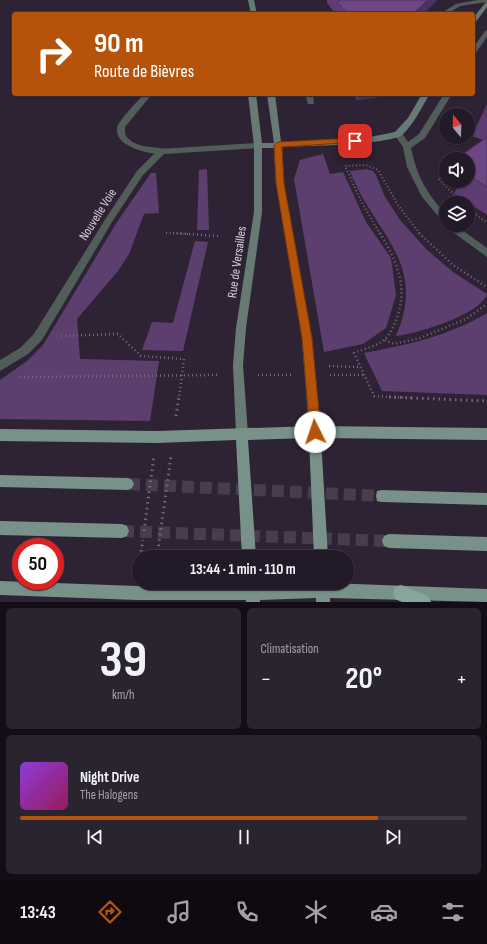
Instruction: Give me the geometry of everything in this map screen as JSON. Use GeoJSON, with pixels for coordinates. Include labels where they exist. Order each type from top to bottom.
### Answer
{"type":"FeatureCollection","features":[{"type":"Feature","properties":{"kind":"highway"},"geometry":{"type":"LineString","coordinates":[[401,593],[422,602]]}},
{"type":"Feature","properties":{"kind":"main road"},"geometry":{"type":"LineString","coordinates":[[251,0],[254,12]]}},
{"type":"Feature","properties":{"kind":"main road"},"geometry":{"type":"LineString","coordinates":[[475,19],[487,2]]}},
{"type":"Feature","properties":{"kind":"main road","name":"Rue de Versailles"},"geometry":{"type":"LineString","coordinates":[[242,434],[239,375],[241,328],[258,212],[258,146],[252,96]]}},
{"type":"Feature","properties":{"kind":"main road"},"geometry":{"type":"LineString","coordinates":[[271,96],[278,145],[280,183],[307,338],[315,432],[321,550]]}},
{"type":"Feature","properties":{"kind":"main road"},"geometry":{"type":"LineString","coordinates":[[258,146],[370,140],[398,134],[411,119],[425,96]]}},
{"type":"Feature","properties":{"kind":"main road"},"geometry":{"type":"LineString","coordinates":[[0,436],[157,437],[315,432],[487,434]]}},
{"type":"Feature","properties":{"kind":"main road"},"geometry":{"type":"LineString","coordinates":[[242,434],[250,550]]}},
{"type":"Feature","properties":{"kind":"main road"},"geometry":{"type":"LineString","coordinates":[[0,481],[128,484]]}},
{"type":"Feature","properties":{"kind":"main road"},"geometry":{"type":"LineString","coordinates":[[382,496],[487,499]]}},
{"type":"Feature","properties":{"kind":"main road"},"geometry":{"type":"LineString","coordinates":[[0,528],[122,532]]}},
{"type":"Feature","properties":{"kind":"main road"},"geometry":{"type":"LineString","coordinates":[[388,541],[487,544]]}},
{"type":"Feature","properties":{"kind":"main road"},"geometry":{"type":"LineString","coordinates":[[0,588],[136,594],[323,592],[487,596]]}},
{"type":"Feature","properties":{"kind":"street"},"geometry":{"type":"LineString","coordinates":[[446,12],[458,5],[487,2]]}},
{"type":"Feature","properties":{"kind":"street"},"geometry":{"type":"LineString","coordinates":[[475,50],[487,32]]}},
{"type":"Feature","properties":{"kind":"street"},"geometry":{"type":"LineString","coordinates":[[146,96],[121,127],[120,134],[123,139],[134,146],[162,151],[258,146]]}},
{"type":"Feature","properties":{"kind":"street"},"geometry":{"type":"LineString","coordinates":[[408,147],[422,136],[447,96]]}},
{"type":"Feature","properties":{"kind":"street"},"geometry":{"type":"LineString","coordinates":[[398,134],[408,147],[411,166],[426,197],[439,213]]}},
{"type":"Feature","properties":{"kind":"street","name":"Nouvelle Voie"},"geometry":{"type":"LineString","coordinates":[[0,366],[24,351],[38,337],[109,220],[140,173],[162,151]]}},
{"type":"Feature","properties":{"kind":"street"},"geometry":{"type":"LineString","coordinates":[[459,232],[487,253]]}},
{"type":"Feature","properties":{"kind":"path"},"geometry":{"type":"LineString","coordinates":[[487,287],[472,279],[442,256],[406,219],[389,194],[378,170],[366,165],[344,166],[354,189],[394,254],[400,270],[403,290],[402,304],[396,321],[385,340],[354,353],[374,396],[487,402]]}},
{"type":"Feature","properties":{"kind":"path"},"geometry":{"type":"LineString","coordinates":[[436,174],[454,196]]}},
{"type":"Feature","properties":{"kind":"path"},"geometry":{"type":"LineString","coordinates":[[475,214],[487,223]]}},
{"type":"Feature","properties":{"kind":"path"},"geometry":{"type":"LineString","coordinates":[[166,233],[218,236]]}},
{"type":"Feature","properties":{"kind":"path"},"geometry":{"type":"LineString","coordinates":[[385,340],[394,344],[420,338],[449,328],[466,319],[487,304]]}},
{"type":"Feature","properties":{"kind":"path"},"geometry":{"type":"LineString","coordinates":[[38,337],[118,334],[141,356],[184,359]]}},
{"type":"Feature","properties":{"kind":"path"},"geometry":{"type":"LineString","coordinates":[[329,366],[361,367]]}},
{"type":"Feature","properties":{"kind":"path"},"geometry":{"type":"LineString","coordinates":[[16,377],[364,375]]}},
{"type":"Feature","properties":{"kind":"path"},"geometry":{"type":"LineString","coordinates":[[141,550],[154,462]]}},
{"type":"Feature","properties":{"kind":"shaded area"},"geometry":{"type":"Polygon","coordinates":[[[323,154],[330,174],[343,172],[366,222],[391,258],[396,295],[386,328],[363,344],[324,352],[294,179],[300,160],[323,154]]]}},
{"type":"Feature","properties":{"kind":"shaded area"},"geometry":{"type":"Polygon","coordinates":[[[207,169],[209,230],[197,230],[199,170],[207,169]]]}},
{"type":"Feature","properties":{"kind":"shaded area"},"geometry":{"type":"Polygon","coordinates":[[[366,169],[373,171],[376,175],[385,197],[400,220],[426,249],[453,272],[487,294],[482,302],[473,309],[446,322],[418,332],[396,336],[404,310],[406,288],[402,268],[394,250],[360,193],[350,171],[366,169]]]}},
{"type":"Feature","properties":{"kind":"shaded area"},"geometry":{"type":"Polygon","coordinates":[[[151,173],[156,173],[159,213],[144,214],[129,254],[118,271],[77,319],[80,359],[159,361],[150,421],[0,419],[0,380],[27,361],[43,345],[117,222],[151,173]]]}},
{"type":"Feature","properties":{"kind":"shaded area"},"geometry":{"type":"Polygon","coordinates":[[[195,241],[208,242],[183,351],[142,350],[152,322],[173,323],[195,241]]]}},
{"type":"Feature","properties":{"kind":"shaded area"},"geometry":{"type":"Polygon","coordinates":[[[487,313],[487,395],[382,391],[364,353],[396,347],[443,334],[487,313]]]}},
{"type":"Feature","properties":{"kind":"building"},"geometry":{"type":"Polygon","coordinates":[[[339,0],[427,0],[415,12],[346,12],[337,2],[340,1],[339,0]]]}},
{"type":"Feature","properties":{"kind":"building"},"geometry":{"type":"Polygon","coordinates":[[[487,108],[487,116],[484,115],[487,108]]]}},
{"type":"Feature","properties":{"kind":"building"},"geometry":{"type":"Polygon","coordinates":[[[487,137],[487,187],[475,179],[475,152],[466,152],[487,137]]]}},
{"type":"Feature","properties":{"kind":"tunnel"},"geometry":{"type":"LineString","coordinates":[[128,484],[382,496]]}},
{"type":"Feature","properties":{"kind":"tunnel"},"geometry":{"type":"LineString","coordinates":[[122,531],[389,541]]}},
{"type":"Feature","properties":{"kind":"route"},"geometry":{"type":"LineString","coordinates":[[315,432],[307,338],[280,183],[278,145],[355,141]]}}]}
